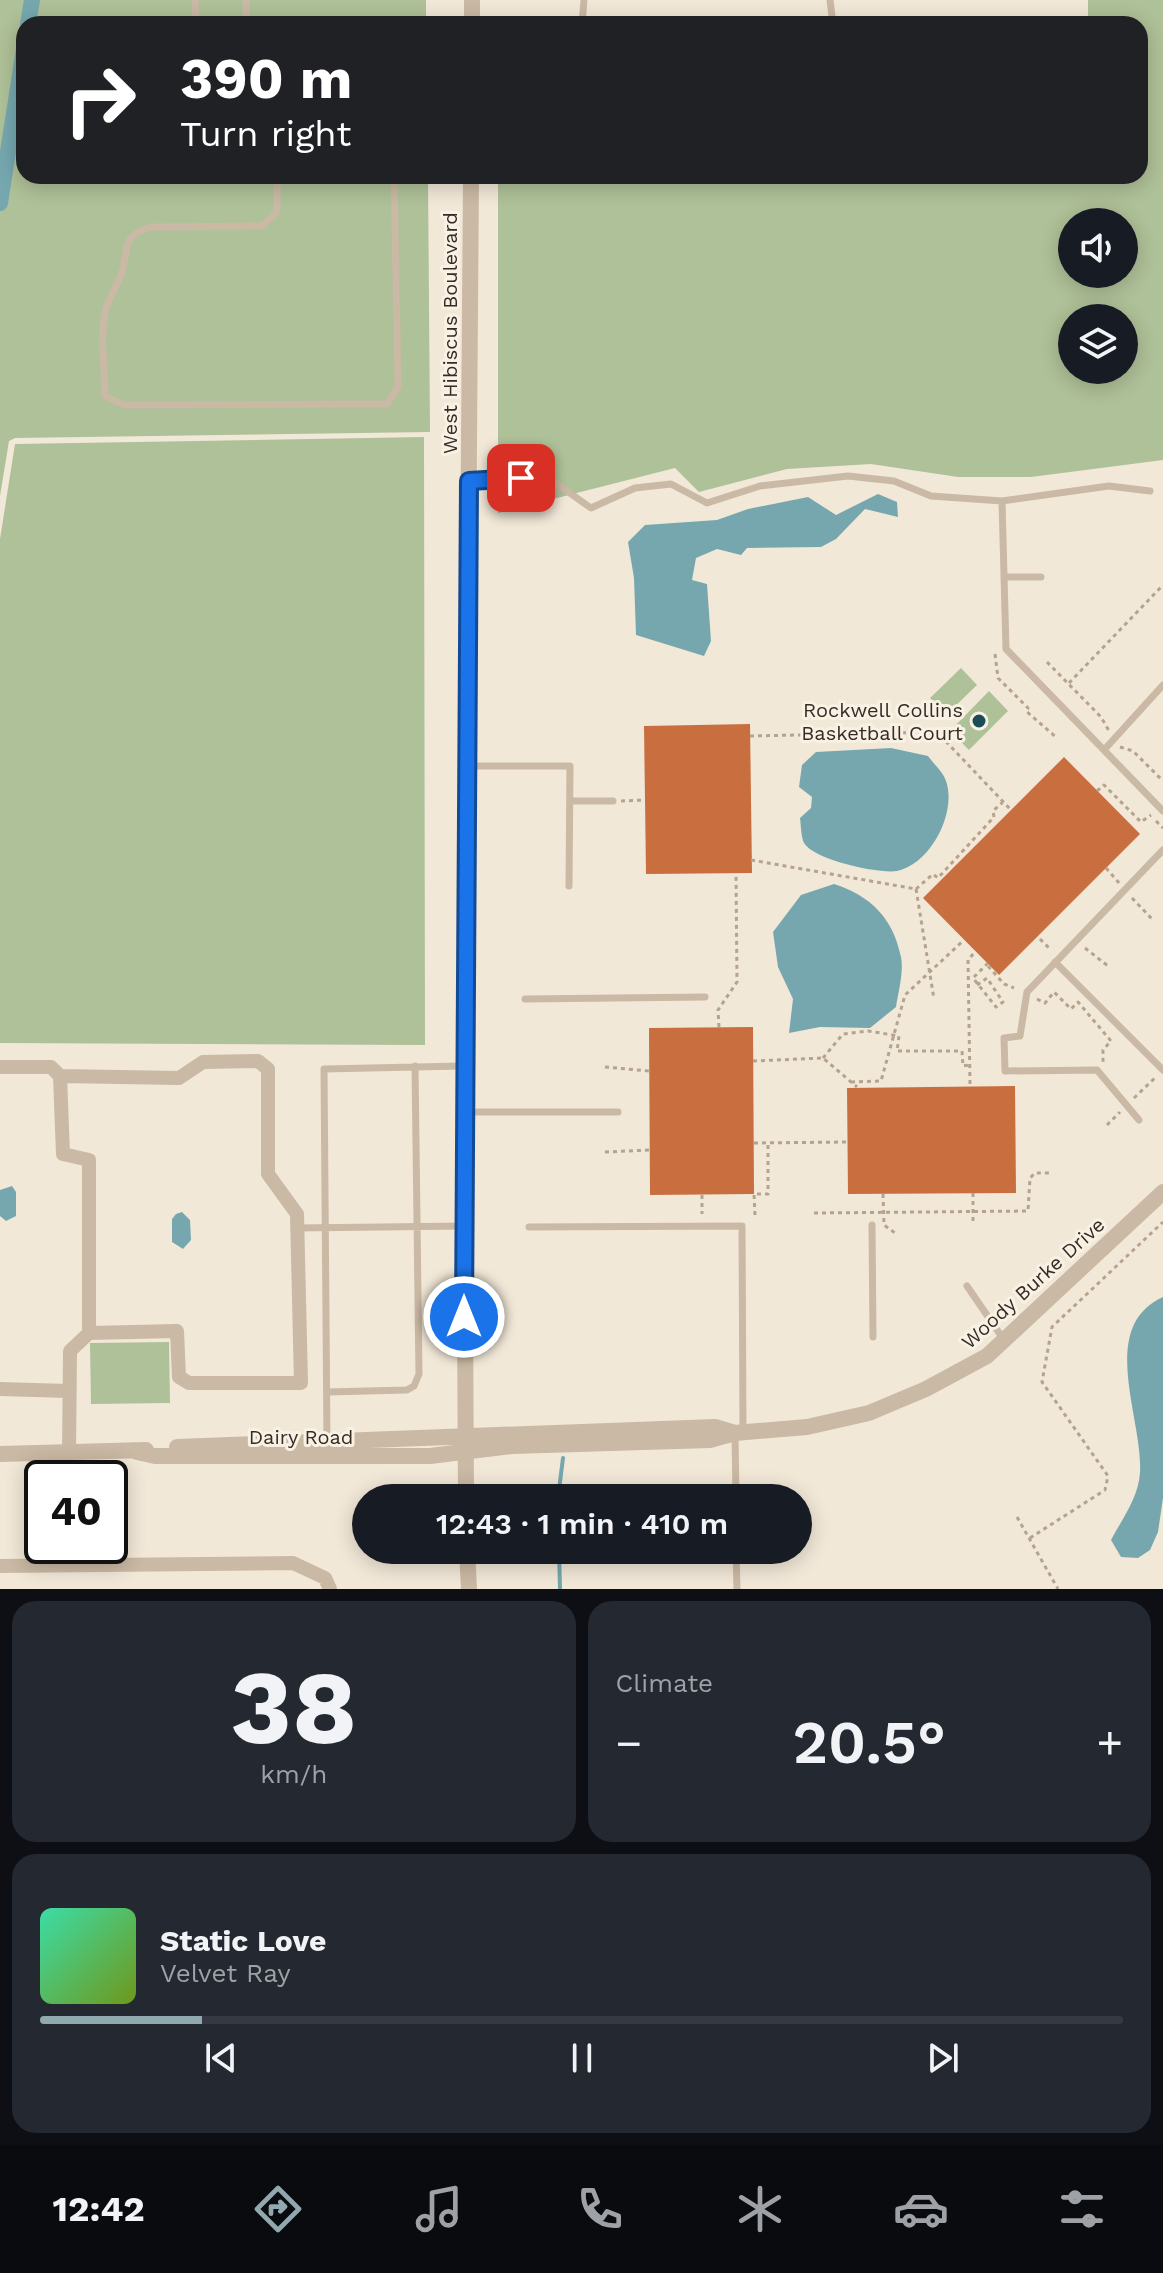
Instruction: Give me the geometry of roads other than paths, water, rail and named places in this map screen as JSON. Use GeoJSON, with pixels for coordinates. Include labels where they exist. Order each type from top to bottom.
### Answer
{"type":"FeatureCollection","features":[{"type":"Feature","properties":{"kind":"street","name":"West Hibiscus Boulevard"},"geometry":{"type":"LineString","coordinates":[[465,1484],[464,1066],[471,184]]}},
{"type":"Feature","properties":{"kind":"street"},"geometry":{"type":"LineString","coordinates":[[60,1076],[179,1078],[203,1062],[258,1061],[268,1069],[268,1174],[297,1214],[301,1383],[189,1383],[179,1377],[177,1331],[89,1333],[70,1351],[69,1454]]}},
{"type":"Feature","properties":{"kind":"street"},"geometry":{"type":"LineString","coordinates":[[0,1067],[51,1067],[60,1076],[63,1154],[89,1160],[89,1333]]}},
{"type":"Feature","properties":{"kind":"street","name":"Woody Burke Drive"},"geometry":{"type":"LineString","coordinates":[[464,1446],[541,1431],[715,1427],[739,1433],[807,1427],[869,1413],[938,1383],[987,1356],[1163,1192]]}},
{"type":"Feature","properties":{"kind":"street"},"geometry":{"type":"LineString","coordinates":[[0,1389],[68,1391]]}},
{"type":"Feature","properties":{"kind":"street","name":"Dairy Road"},"geometry":{"type":"LineString","coordinates":[[0,1454],[137,1452],[161,1447],[327,1449],[464,1446]]}},
{"type":"Feature","properties":{"kind":"street"},"geometry":{"type":"LineString","coordinates":[[0,1566],[293,1563],[325,1578],[330,1589]]}},
{"type":"Feature","properties":{"kind":"street"},"geometry":{"type":"LineString","coordinates":[[468,1564],[469,1589]]}},
{"type":"Feature","properties":{"kind":"lane"},"geometry":{"type":"LineString","coordinates":[[277,184],[277,212],[262,226],[151,227],[134,233],[128,239],[121,275],[106,308],[105,396],[124,405],[387,404],[398,387],[394,184]]}},
{"type":"Feature","properties":{"kind":"lane"},"geometry":{"type":"LineString","coordinates":[[469,481],[547,477],[591,508],[635,488],[659,485],[671,484],[707,503],[760,486],[848,476],[894,481],[931,496],[1002,501],[1109,486],[1150,491]]}},
{"type":"Feature","properties":{"kind":"lane"},"geometry":{"type":"LineString","coordinates":[[1002,501],[1006,649],[1163,811]]}},
{"type":"Feature","properties":{"kind":"lane"},"geometry":{"type":"LineString","coordinates":[[1004,577],[1041,577]]}},
{"type":"Feature","properties":{"kind":"lane"},"geometry":{"type":"LineString","coordinates":[[1104,750],[1163,685]]}},
{"type":"Feature","properties":{"kind":"lane"},"geometry":{"type":"LineString","coordinates":[[467,767],[570,766],[569,886]]}},
{"type":"Feature","properties":{"kind":"lane"},"geometry":{"type":"LineString","coordinates":[[571,801],[613,801]]}},
{"type":"Feature","properties":{"kind":"lane"},"geometry":{"type":"LineString","coordinates":[[1139,1120],[1097,1070],[1005,1071],[1004,1038],[1020,1036],[1027,992],[1163,850]]}},
{"type":"Feature","properties":{"kind":"lane"},"geometry":{"type":"LineString","coordinates":[[1055,962],[1163,1070]]}},
{"type":"Feature","properties":{"kind":"lane"},"geometry":{"type":"LineString","coordinates":[[525,999],[705,997]]}},
{"type":"Feature","properties":{"kind":"lane"},"geometry":{"type":"LineString","coordinates":[[327,1392],[407,1390],[417,1381],[415,1066]]}},
{"type":"Feature","properties":{"kind":"lane"},"geometry":{"type":"LineString","coordinates":[[327,1449],[324,1069],[464,1066]]}},
{"type":"Feature","properties":{"kind":"lane"},"geometry":{"type":"LineString","coordinates":[[464,1112],[618,1112]]}},
{"type":"Feature","properties":{"kind":"lane"},"geometry":{"type":"LineString","coordinates":[[872,1225],[873,1337]]}},
{"type":"Feature","properties":{"kind":"lane"},"geometry":{"type":"LineString","coordinates":[[297,1228],[465,1226]]}},
{"type":"Feature","properties":{"kind":"lane"},"geometry":{"type":"LineString","coordinates":[[529,1227],[742,1226],[737,1484]]}},
{"type":"Feature","properties":{"kind":"lane"},"geometry":{"type":"LineString","coordinates":[[967,1286],[1004,1340]]}},
{"type":"Feature","properties":{"kind":"lane"},"geometry":{"type":"LineString","coordinates":[[736,1564],[737,1589]]}},
{"type":"Feature","properties":{"kind":"water"},"geometry":{"type":"Polygon","coordinates":[[[878,494],[897,502],[898,517],[865,509],[836,539],[821,547],[747,548],[741,555],[717,549],[696,558],[692,580],[707,584],[711,641],[704,656],[636,635],[634,578],[628,542],[645,525],[717,520],[748,509],[808,497],[836,515],[878,494]]]}},
{"type":"Feature","properties":{"kind":"water"},"geometry":{"type":"Polygon","coordinates":[[[891,748],[928,756],[946,781],[948,807],[930,848],[921,858],[897,871],[862,868],[833,860],[810,849],[803,840],[800,818],[811,808],[812,797],[799,787],[802,765],[816,752],[891,748]]]}},
{"type":"Feature","properties":{"kind":"water"},"geometry":{"type":"Polygon","coordinates":[[[834,884],[869,902],[892,931],[902,963],[896,1007],[870,1028],[820,1027],[789,1033],[793,999],[778,967],[773,932],[801,895],[834,884]]]}},
{"type":"Feature","properties":{"kind":"water"},"geometry":{"type":"Polygon","coordinates":[[[12,1186],[16,1192],[16,1216],[6,1221],[0,1216],[0,1190],[12,1186]]]}},
{"type":"Feature","properties":{"kind":"water"},"geometry":{"type":"Polygon","coordinates":[[[182,1212],[190,1220],[191,1240],[183,1249],[172,1242],[172,1219],[182,1212]]]}},
{"type":"Feature","properties":{"kind":"water"},"geometry":{"type":"Polygon","coordinates":[[[1163,1297],[1163,1498],[1158,1532],[1150,1550],[1138,1558],[1121,1557],[1111,1540],[1133,1499],[1140,1472],[1128,1376],[1128,1351],[1132,1329],[1143,1311],[1163,1297]]]}},
{"type":"Feature","properties":{"kind":"waterway"},"geometry":{"type":"LineString","coordinates":[[29,16],[32,0]]}},
{"type":"Feature","properties":{"kind":"waterway"},"geometry":{"type":"LineString","coordinates":[[0,203],[16,100]]}},
{"type":"Feature","properties":{"kind":"waterway"},"geometry":{"type":"LineString","coordinates":[[560,1484],[563,1458]]}},
{"type":"Feature","properties":{"kind":"waterway"},"geometry":{"type":"LineString","coordinates":[[559,1564],[560,1589]]}},
{"type":"Feature","properties":{"kind":"place","name":"Rockwell Collins Basketball Court"},"geometry":{"type":"Point","coordinates":[979,721]}}]}
